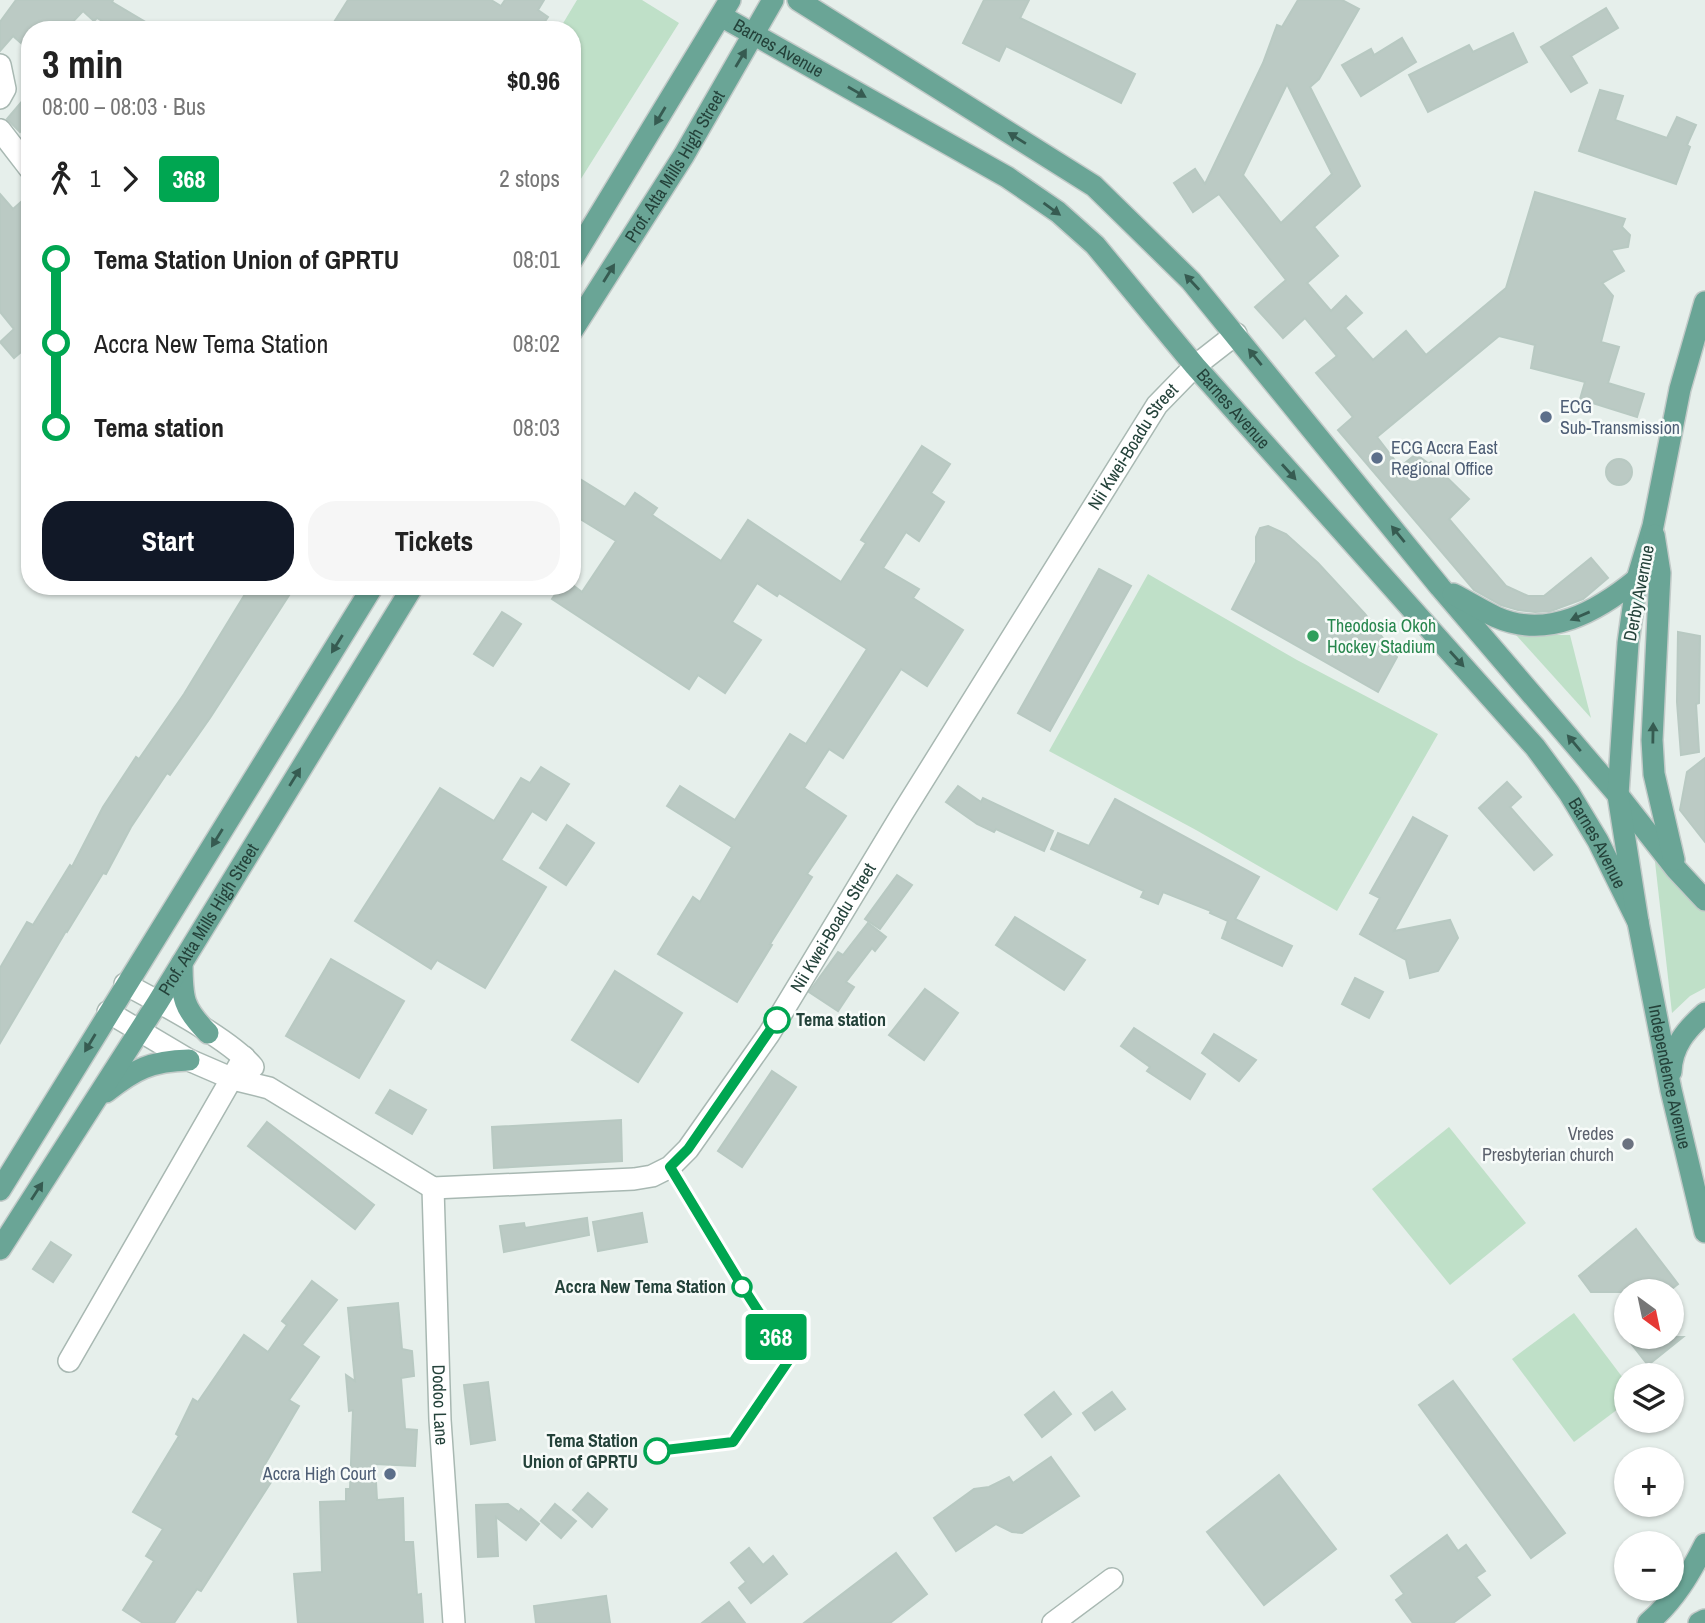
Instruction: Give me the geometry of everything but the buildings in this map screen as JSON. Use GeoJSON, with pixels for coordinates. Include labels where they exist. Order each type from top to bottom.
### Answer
{"type":"FeatureCollection","features":[{"type":"Feature","properties":{"kind":"main road","name":"Prof. Atta Mills High Street"},"geometry":{"type":"LineString","coordinates":[[581,317],[684,155],[772,0]]}},
{"type":"Feature","properties":{"kind":"main road"},"geometry":{"type":"LineString","coordinates":[[798,0],[1094,186],[1192,281],[1440,587],[1618,795],[1676,869],[1705,900]]}},
{"type":"Feature","properties":{"kind":"main road","name":"Barnes Avenue"},"geometry":{"type":"LineString","coordinates":[[725,8],[755,34],[1007,177],[1058,212],[1095,245],[1195,366],[1535,747],[1569,793],[1598,841],[1637,922]]}},
{"type":"Feature","properties":{"kind":"main road"},"geometry":{"type":"LineString","coordinates":[[581,245],[725,8]]}},
{"type":"Feature","properties":{"kind":"main road"},"geometry":{"type":"LineString","coordinates":[[1653,526],[1681,389],[1705,302]]}},
{"type":"Feature","properties":{"kind":"main road","name":"Derby Avernue"},"geometry":{"type":"LineString","coordinates":[[1637,922],[1618,795],[1628,643],[1637,579],[1653,526]]}},
{"type":"Feature","properties":{"kind":"main road","name":"Derby Avernue"},"geometry":{"type":"LineString","coordinates":[[1653,526],[1660,573],[1652,740],[1654,774],[1676,869]]}},
{"type":"Feature","properties":{"kind":"main road"},"geometry":{"type":"LineString","coordinates":[[1440,587],[1498,618],[1519,624],[1543,625],[1567,622],[1589,613],[1610,601],[1637,579]]}},
{"type":"Feature","properties":{"kind":"main road","name":"Prof. Atta Mills High Street"},"geometry":{"type":"LineString","coordinates":[[0,1190],[367,595]]}},
{"type":"Feature","properties":{"kind":"main road","name":"Prof. Atta Mills High Street"},"geometry":{"type":"LineString","coordinates":[[0,1249],[158,1002],[407,595]]}},
{"type":"Feature","properties":{"kind":"main road","name":"Independence Avenue"},"geometry":{"type":"LineString","coordinates":[[1637,922],[1671,1090],[1705,1232]]}},
{"type":"Feature","properties":{"kind":"main road"},"geometry":{"type":"LineString","coordinates":[[182,961],[185,1002],[190,1015],[208,1033]]}},
{"type":"Feature","properties":{"kind":"main road"},"geometry":{"type":"LineString","coordinates":[[1671,1090],[1672,1058],[1684,1032],[1705,1013]]}},
{"type":"Feature","properties":{"kind":"main road"},"geometry":{"type":"LineString","coordinates":[[96,1099],[130,1074],[148,1065],[189,1060]]}},
{"type":"Feature","properties":{"kind":"main road"},"geometry":{"type":"LineString","coordinates":[[1648,1623],[1660,1613],[1687,1580],[1705,1544]]}},
{"type":"Feature","properties":{"kind":"main road"},"geometry":{"type":"LineString","coordinates":[[1699,1623],[1705,1620]]}},
{"type":"Feature","properties":{"kind":"street"},"geometry":{"type":"LineString","coordinates":[[0,65],[5,89],[0,97]]}},
{"type":"Feature","properties":{"kind":"street"},"geometry":{"type":"LineString","coordinates":[[0,130],[21,157]]}},
{"type":"Feature","properties":{"kind":"street","name":"Nii Kwei-Boadu Street"},"geometry":{"type":"LineString","coordinates":[[433,1188],[634,1179],[652,1176],[670,1167],[688,1149],[769,1034],[902,814],[1157,405],[1195,366],[1236,334]]}},
{"type":"Feature","properties":{"kind":"street"},"geometry":{"type":"LineString","coordinates":[[125,984],[244,1057],[269,1088]]}},
{"type":"Feature","properties":{"kind":"street"},"geometry":{"type":"LineString","coordinates":[[108,1012],[189,1060],[233,1079],[269,1088],[433,1188]]}},
{"type":"Feature","properties":{"kind":"street"},"geometry":{"type":"LineString","coordinates":[[68,1362],[244,1057]]}},
{"type":"Feature","properties":{"kind":"street","name":"Dodoo Lane"},"geometry":{"type":"LineString","coordinates":[[433,1188],[440,1420],[454,1623]]}},
{"type":"Feature","properties":{"kind":"street"},"geometry":{"type":"LineString","coordinates":[[1053,1623],[1111,1579]]}},
{"type":"Feature","properties":{"kind":"green space"},"geometry":{"type":"Polygon","coordinates":[[[577,0],[642,0],[679,23],[581,179],[581,21],[564,21],[577,0]]]}},
{"type":"Feature","properties":{"kind":"green space","name":"Theodosia Okoh Hockey Stadium"},"geometry":{"type":"Polygon","coordinates":[[[1148,574],[1297,660],[1438,734],[1337,911],[1196,830],[1049,751],[1148,574]]]}},
{"type":"Feature","properties":{"kind":"green space"},"geometry":{"type":"Polygon","coordinates":[[[1516,635],[1570,635],[1591,718],[1516,635]]]}},
{"type":"Feature","properties":{"kind":"green space"},"geometry":{"type":"Polygon","coordinates":[[[1654,853],[1705,911],[1705,988],[1690,996],[1672,1013],[1654,853]]]}},
{"type":"Feature","properties":{"kind":"green space"},"geometry":{"type":"Polygon","coordinates":[[[1449,1127],[1526,1223],[1450,1285],[1372,1189],[1449,1127]]]}},
{"type":"Feature","properties":{"kind":"green space"},"geometry":{"type":"Polygon","coordinates":[[[1574,1313],[1614,1366],[1614,1412],[1574,1442],[1512,1359],[1574,1313]]]}},
{"type":"Feature","properties":{"kind":"bus line","name":"368"},"geometry":{"type":"LineString","coordinates":[[657,1451],[733,1442],[791,1357],[742,1286],[670,1167],[688,1149],[777,1020]]}},
{"type":"Feature","properties":{"kind":"place","name":"ECG Sub-Transmission"},"geometry":{"type":"Point","coordinates":[1546,417]}},
{"type":"Feature","properties":{"kind":"place","name":"ECG Accra East Regional Office"},"geometry":{"type":"Point","coordinates":[1377,458]}},
{"type":"Feature","properties":{"kind":"place","name":"Theodosia Okoh Hockey Stadium"},"geometry":{"type":"Point","coordinates":[1313,636]}},
{"type":"Feature","properties":{"kind":"place","name":"Tema station"},"geometry":{"type":"Point","coordinates":[777,1020]}},
{"type":"Feature","properties":{"kind":"place","name":"Vredes Presbyterian church"},"geometry":{"type":"Point","coordinates":[1628,1144]}},
{"type":"Feature","properties":{"kind":"place","name":"Accra New Tema Station"},"geometry":{"type":"Point","coordinates":[742,1287]}},
{"type":"Feature","properties":{"kind":"place","name":"Tema Station Union of GPRTU"},"geometry":{"type":"Point","coordinates":[657,1451]}},
{"type":"Feature","properties":{"kind":"place","name":"Accra High Court"},"geometry":{"type":"Point","coordinates":[390,1474]}}]}
